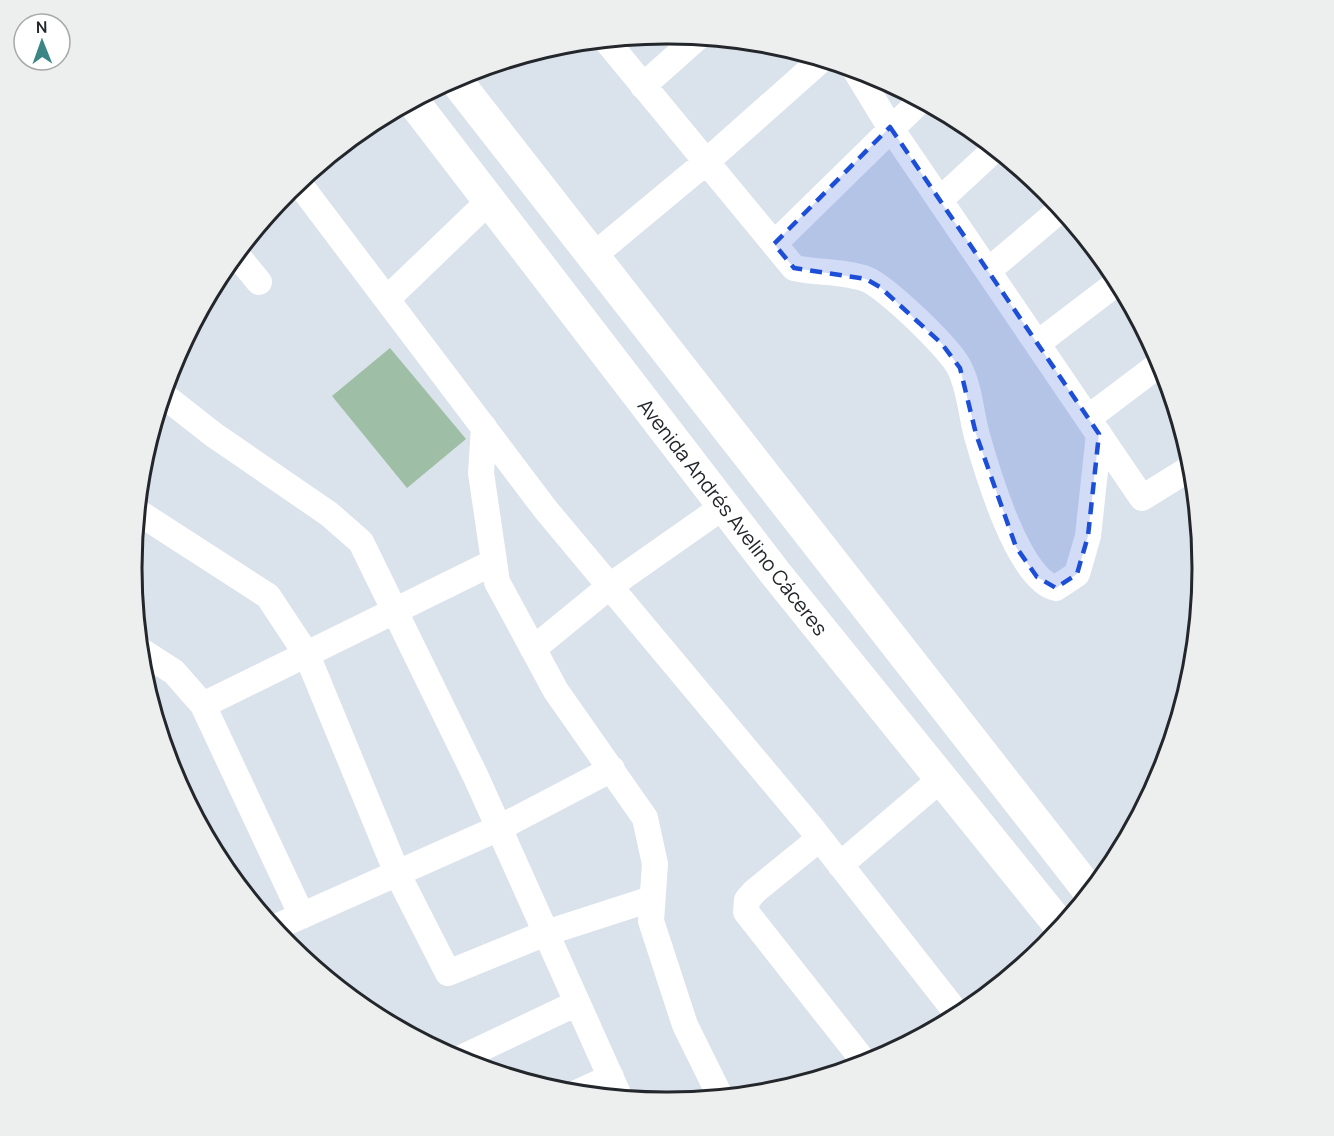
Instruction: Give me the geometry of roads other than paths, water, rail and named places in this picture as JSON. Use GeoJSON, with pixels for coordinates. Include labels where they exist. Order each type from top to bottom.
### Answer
{"type":"FeatureCollection","features":[{"type":"Feature","properties":{"kind":"street"},"geometry":{"type":"LineString","coordinates":[[643,86],[689,45]]}},
{"type":"Feature","properties":{"kind":"street"},"geometry":{"type":"LineString","coordinates":[[611,47],[794,268],[866,279],[880,287],[942,344],[960,368],[976,434],[1016,547],[1037,577],[1047,586],[1056,588],[1077,574],[1088,536],[1094,426],[1153,370]]}},
{"type":"Feature","properties":{"kind":"street"},"geometry":{"type":"LineString","coordinates":[[593,256],[706,162],[815,65]]}},
{"type":"Feature","properties":{"kind":"street"},"geometry":{"type":"LineString","coordinates":[[862,81],[890,127],[1142,498],[1182,473]]}},
{"type":"Feature","properties":{"kind":"street"},"geometry":{"type":"LineString","coordinates":[[459,86],[1084,885]]}},
{"type":"Feature","properties":{"kind":"street"},"geometry":{"type":"LineString","coordinates":[[774,244],[890,127],[914,106]]}},
{"type":"Feature","properties":{"kind":"street","name":"Avenida Andrés Avelino Cáceres"},"geometry":{"type":"LineString","coordinates":[[417,107],[724,506],[1055,920]]}},
{"type":"Feature","properties":{"kind":"street"},"geometry":{"type":"LineString","coordinates":[[941,199],[989,154]]}},
{"type":"Feature","properties":{"kind":"street"},"geometry":{"type":"LineString","coordinates":[[304,190],[546,510],[819,839],[952,1008]]}},
{"type":"Feature","properties":{"kind":"street"},"geometry":{"type":"LineString","coordinates":[[387,299],[488,202]]}},
{"type":"Feature","properties":{"kind":"street"},"geometry":{"type":"LineString","coordinates":[[989,270],[1054,215]]}},
{"type":"Feature","properties":{"kind":"street"},"geometry":{"type":"LineString","coordinates":[[242,261],[259,282]]}},
{"type":"Feature","properties":{"kind":"street"},"geometry":{"type":"LineString","coordinates":[[1038,343],[1110,288]]}},
{"type":"Feature","properties":{"kind":"street"},"geometry":{"type":"LineString","coordinates":[[169,401],[329,514],[361,542],[499,828],[616,1088]]}},
{"type":"Feature","properties":{"kind":"street"},"geometry":{"type":"LineString","coordinates":[[484,427],[481,473],[497,582],[556,692],[645,819],[655,864],[651,921],[685,1025],[717,1090]]}},
{"type":"Feature","properties":{"kind":"street"},"geometry":{"type":"LineString","coordinates":[[533,649],[610,586],[724,506]]}},
{"type":"Feature","properties":{"kind":"street"},"geometry":{"type":"LineString","coordinates":[[146,517],[268,596],[307,655],[397,873],[448,974],[546,933],[651,899]]}},
{"type":"Feature","properties":{"kind":"street"},"geometry":{"type":"LineString","coordinates":[[203,705],[494,562]]}},
{"type":"Feature","properties":{"kind":"street"},"geometry":{"type":"LineString","coordinates":[[151,657],[174,672],[203,705],[302,916]]}},
{"type":"Feature","properties":{"kind":"street"},"geometry":{"type":"LineString","coordinates":[[283,924],[499,828],[612,769]]}},
{"type":"Feature","properties":{"kind":"street"},"geometry":{"type":"LineString","coordinates":[[840,865],[942,778]]}},
{"type":"Feature","properties":{"kind":"street"},"geometry":{"type":"LineString","coordinates":[[819,839],[755,891],[747,900],[746,912],[860,1056]]}},
{"type":"Feature","properties":{"kind":"street"},"geometry":{"type":"LineString","coordinates":[[469,1054],[578,1003]]}}]}
